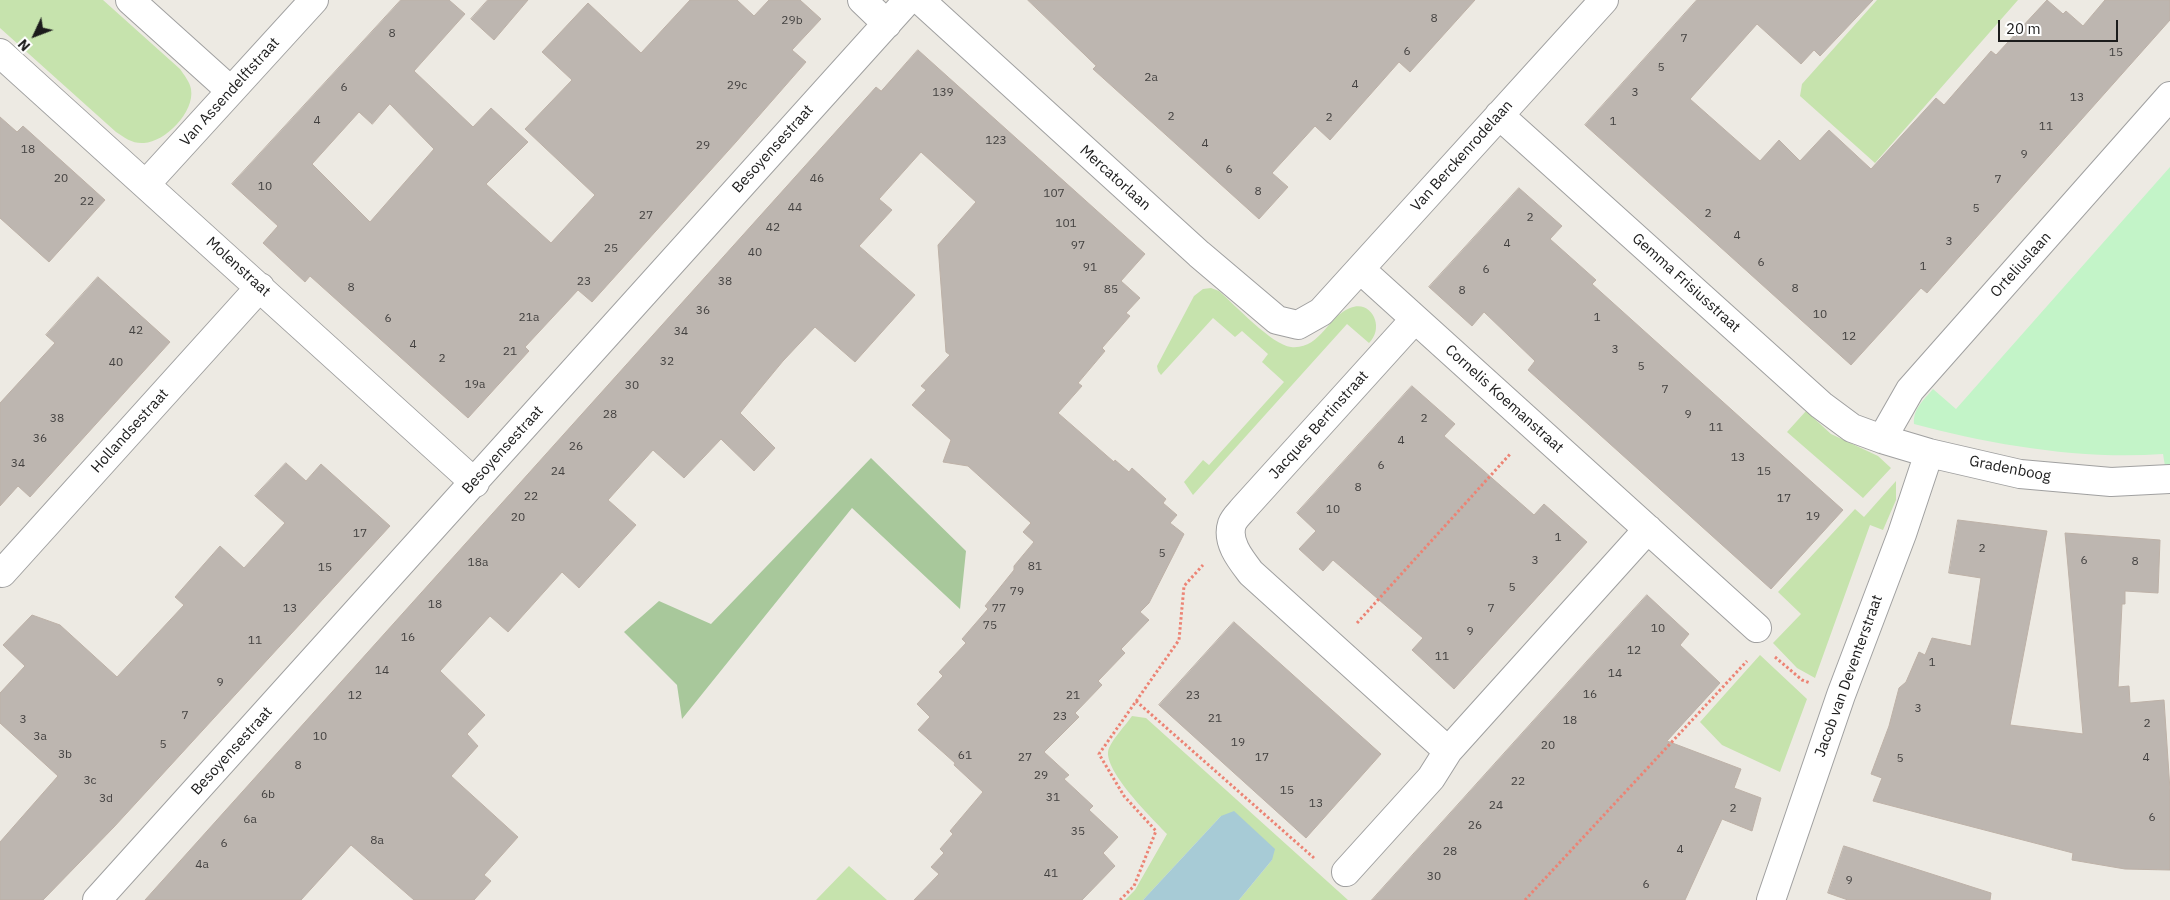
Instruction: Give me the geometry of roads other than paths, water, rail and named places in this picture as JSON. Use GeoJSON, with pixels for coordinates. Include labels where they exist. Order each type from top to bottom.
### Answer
{"type":"FeatureCollection","features":[{"type":"Feature","properties":{"kind":"street"},"geometry":{"type":"LineString","coordinates":[[130,0],[231,91]]}},
{"type":"Feature","properties":{"kind":"street","name":"Van Assendelftstraat"},"geometry":{"type":"LineString","coordinates":[[146,184],[314,0]]}},
{"type":"Feature","properties":{"kind":"street"},"geometry":{"type":"LineString","coordinates":[[862,0],[887,24]]}},
{"type":"Feature","properties":{"kind":"street","name":"Besoyensestraat"},"geometry":{"type":"LineString","coordinates":[[97,900],[908,0]]}},
{"type":"Feature","properties":{"kind":"street","name":"Mercatorlaan"},"geometry":{"type":"LineString","coordinates":[[920,0],[1199,254],[1277,320],[1298,325],[1322,312]]}},
{"type":"Feature","properties":{"kind":"street","name":"Van Berckenrodelaan"},"geometry":{"type":"LineString","coordinates":[[1322,312],[1604,0]]}},
{"type":"Feature","properties":{"kind":"street","name":"Molenstraat"},"geometry":{"type":"LineString","coordinates":[[0,53],[474,483]]}},
{"type":"Feature","properties":{"kind":"street","name":"Orteliuslaan"},"geometry":{"type":"LineString","coordinates":[[1882,439],[1910,390],[2170,96]]}},
{"type":"Feature","properties":{"kind":"street","name":"Gemma Frisiusstraat"},"geometry":{"type":"LineString","coordinates":[[1499,115],[1821,405],[1852,428],[1882,439]]}},
{"type":"Feature","properties":{"kind":"street","name":"Cornelis Koemanstraat"},"geometry":{"type":"LineString","coordinates":[[1360,269],[1757,628]]}},
{"type":"Feature","properties":{"kind":"street","name":"Hollandsestraat"},"geometry":{"type":"LineString","coordinates":[[0,571],[2,573],[260,287]]}},
{"type":"Feature","properties":{"kind":"street","name":"Jacques Bertinstraat"},"geometry":{"type":"LineString","coordinates":[[1415,319],[1244,508],[1232,523],[1231,536],[1238,556],[1251,573],[1448,752]]}},
{"type":"Feature","properties":{"kind":"street","name":"Gradenboog"},"geometry":{"type":"LineString","coordinates":[[1882,439],[1929,453],[2020,474],[2111,482],[2170,479]]}},
{"type":"Feature","properties":{"kind":"street","name":"Jacob van Deventerstraat"},"geometry":{"type":"LineString","coordinates":[[1772,900],[1840,695],[1902,534],[1929,453]]}},
{"type":"Feature","properties":{"kind":"street"},"geometry":{"type":"LineString","coordinates":[[1346,872],[1431,778],[1448,752],[1648,529]]}},
{"type":"Feature","properties":{"kind":"water"},"geometry":{"type":"Polygon","coordinates":[[[1234,811],[1275,849],[1272,860],[1239,900],[1143,900],[1221,816],[1234,811]]]}}]}
